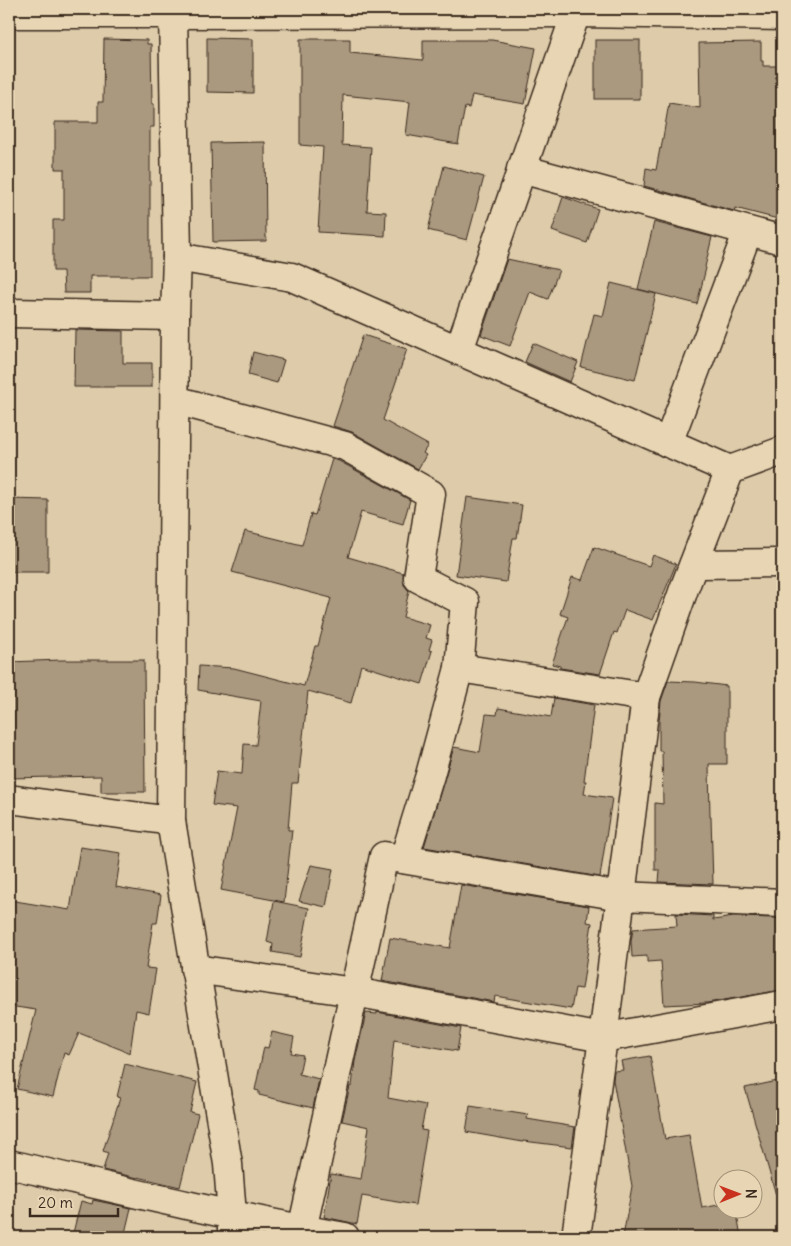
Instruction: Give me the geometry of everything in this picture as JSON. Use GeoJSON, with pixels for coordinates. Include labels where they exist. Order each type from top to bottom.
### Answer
{"type":"FeatureCollection","features":[{"type":"Feature","properties":{"kind":"street"},"geometry":{"type":"LineString","coordinates":[[173,12],[177,257],[171,821],[228,1164],[232,1226]]}},
{"type":"Feature","properties":{"kind":"street"},"geometry":{"type":"LineString","coordinates":[[9,14],[173,12],[576,13],[782,16]]}},
{"type":"Feature","properties":{"kind":"street"},"geometry":{"type":"LineString","coordinates":[[459,350],[576,13]]}},
{"type":"Feature","properties":{"kind":"street"},"geometry":{"type":"LineString","coordinates":[[521,169],[782,240]]}},
{"type":"Feature","properties":{"kind":"street"},"geometry":{"type":"LineString","coordinates":[[668,443],[748,231]]}},
{"type":"Feature","properties":{"kind":"street"},"geometry":{"type":"LineString","coordinates":[[177,257],[292,277],[730,470],[782,451]]}},
{"type":"Feature","properties":{"kind":"street"},"geometry":{"type":"LineString","coordinates":[[9,312],[175,316]]}},
{"type":"Feature","properties":{"kind":"street"},"geometry":{"type":"LineString","coordinates":[[175,400],[345,446],[431,494],[418,578],[465,602],[460,668],[404,859]]}},
{"type":"Feature","properties":{"kind":"street"},"geometry":{"type":"LineString","coordinates":[[576,1237],[646,697],[730,470]]}},
{"type":"Feature","properties":{"kind":"street"},"geometry":{"type":"LineString","coordinates":[[694,564],[782,563]]}},
{"type":"Feature","properties":{"kind":"street"},"geometry":{"type":"LineString","coordinates":[[460,668],[646,697]]}},
{"type":"Feature","properties":{"kind":"street"},"geometry":{"type":"LineString","coordinates":[[9,799],[171,821]]}},
{"type":"Feature","properties":{"kind":"street"},"geometry":{"type":"LineString","coordinates":[[302,1230],[384,856],[621,896],[782,903]]}},
{"type":"Feature","properties":{"kind":"street"},"geometry":{"type":"LineString","coordinates":[[196,970],[354,992],[603,1038],[782,1004]]}},
{"type":"Feature","properties":{"kind":"street"},"geometry":{"type":"LineString","coordinates":[[9,1164],[232,1226],[302,1230],[345,1237]]}},
{"type":"Feature","properties":{"kind":"building"},"geometry":{"type":"Polygon","coordinates":[[[207,38],[253,39],[253,93],[207,92],[207,38]]]}},
{"type":"Feature","properties":{"kind":"building"},"geometry":{"type":"Polygon","coordinates":[[[104,39],[147,40],[147,44],[151,44],[154,127],[150,127],[150,276],[90,276],[90,293],[64,293],[63,271],[53,271],[53,220],[64,220],[64,169],[55,169],[55,122],[98,122],[98,102],[103,102],[104,39]]]}},
{"type":"Feature","properties":{"kind":"building"},"geometry":{"type":"Polygon","coordinates":[[[300,39],[350,39],[350,53],[423,60],[423,40],[492,40],[536,48],[525,104],[472,95],[469,108],[465,107],[458,144],[406,135],[410,102],[343,95],[342,145],[371,147],[367,211],[386,212],[385,236],[318,232],[323,147],[300,145],[300,39]]]}},
{"type":"Feature","properties":{"kind":"building"},"geometry":{"type":"Polygon","coordinates":[[[595,40],[640,40],[640,99],[595,99],[595,40]]]}},
{"type":"Feature","properties":{"kind":"building"},"geometry":{"type":"Polygon","coordinates":[[[761,42],[761,61],[763,61],[763,66],[782,66],[782,220],[735,208],[734,211],[644,186],[646,168],[656,170],[669,103],[700,108],[699,43],[761,42]]]}},
{"type":"Feature","properties":{"kind":"building"},"geometry":{"type":"Polygon","coordinates":[[[265,142],[266,241],[213,242],[211,143],[265,142]]]}},
{"type":"Feature","properties":{"kind":"building"},"geometry":{"type":"Polygon","coordinates":[[[444,166],[484,177],[467,240],[428,230],[444,166]]]}},
{"type":"Feature","properties":{"kind":"building"},"geometry":{"type":"Polygon","coordinates":[[[563,197],[598,209],[587,243],[552,231],[563,197]]]}},
{"type":"Feature","properties":{"kind":"building"},"geometry":{"type":"Polygon","coordinates":[[[654,222],[712,237],[697,304],[638,289],[654,222]]]}},
{"type":"Feature","properties":{"kind":"building"},"geometry":{"type":"Polygon","coordinates":[[[507,259],[559,270],[548,299],[530,292],[510,346],[481,335],[507,259]]]}},
{"type":"Feature","properties":{"kind":"building"},"geometry":{"type":"Polygon","coordinates":[[[611,283],[656,294],[635,380],[581,367],[594,314],[603,316],[611,283]]]}},
{"type":"Feature","properties":{"kind":"building"},"geometry":{"type":"Polygon","coordinates":[[[75,330],[123,331],[123,363],[152,363],[152,387],[74,387],[75,330]]]}},
{"type":"Feature","properties":{"kind":"building"},"geometry":{"type":"Polygon","coordinates":[[[363,335],[407,349],[383,420],[428,445],[423,453],[426,455],[418,469],[352,432],[333,426],[363,335]]]}},
{"type":"Feature","properties":{"kind":"building"},"geometry":{"type":"Polygon","coordinates":[[[533,343],[578,362],[570,382],[525,362],[533,343]]]}},
{"type":"Feature","properties":{"kind":"building"},"geometry":{"type":"Polygon","coordinates":[[[253,352],[284,360],[277,383],[248,375],[253,352]]]}},
{"type":"Feature","properties":{"kind":"building"},"geometry":{"type":"Polygon","coordinates":[[[332,459],[410,500],[403,524],[361,512],[348,557],[403,573],[404,585],[409,591],[403,617],[430,625],[426,638],[432,640],[429,650],[432,651],[422,684],[361,665],[351,703],[308,691],[298,783],[292,783],[288,830],[292,830],[284,902],[221,890],[237,808],[212,805],[217,771],[242,774],[244,744],[256,745],[261,701],[198,690],[199,666],[234,668],[304,686],[315,646],[318,646],[331,598],[232,572],[245,531],[302,545],[311,514],[315,515],[332,459]]]}},
{"type":"Feature","properties":{"kind":"building"},"geometry":{"type":"Polygon","coordinates":[[[467,497],[522,505],[517,538],[513,538],[506,582],[456,575],[467,497]]]}},
{"type":"Feature","properties":{"kind":"building"},"geometry":{"type":"Polygon","coordinates":[[[9,499],[48,500],[48,572],[9,572],[9,499]]]}},
{"type":"Feature","properties":{"kind":"building"},"geometry":{"type":"Polygon","coordinates":[[[594,547],[649,566],[653,555],[676,564],[653,620],[625,610],[617,633],[614,632],[600,674],[560,668],[560,666],[552,664],[568,617],[560,614],[572,577],[582,580],[594,547]]]}},
{"type":"Feature","properties":{"kind":"building"},"geometry":{"type":"Polygon","coordinates":[[[144,660],[145,792],[101,792],[101,776],[9,778],[9,662],[144,660]]]}},
{"type":"Feature","properties":{"kind":"building"},"geometry":{"type":"Polygon","coordinates":[[[668,681],[727,686],[727,764],[709,764],[713,884],[659,882],[660,870],[655,870],[655,803],[663,804],[662,751],[659,751],[659,722],[661,701],[668,681]]]}},
{"type":"Feature","properties":{"kind":"building"},"geometry":{"type":"Polygon","coordinates":[[[554,698],[594,705],[584,794],[612,798],[600,877],[424,847],[454,747],[480,752],[486,714],[497,715],[498,708],[551,717],[554,698]]]}},
{"type":"Feature","properties":{"kind":"building"},"geometry":{"type":"Polygon","coordinates":[[[80,847],[121,853],[116,887],[161,895],[157,923],[153,923],[146,968],[156,969],[149,1013],[136,1010],[130,1053],[79,1033],[69,1055],[64,1053],[53,1097],[17,1089],[36,1010],[9,1006],[9,900],[70,910],[80,847]]]}},
{"type":"Feature","properties":{"kind":"building"},"geometry":{"type":"Polygon","coordinates":[[[311,865],[333,869],[326,907],[299,901],[311,865]]]}},
{"type":"Feature","properties":{"kind":"building"},"geometry":{"type":"Polygon","coordinates":[[[461,885],[589,906],[587,922],[592,923],[582,989],[575,988],[571,1009],[495,996],[494,1002],[382,981],[390,938],[450,948],[461,885]]]}},
{"type":"Feature","properties":{"kind":"building"},"geometry":{"type":"Polygon","coordinates":[[[274,901],[309,908],[300,957],[272,952],[273,944],[267,942],[274,901]]]}},
{"type":"Feature","properties":{"kind":"building"},"geometry":{"type":"Polygon","coordinates":[[[676,914],[713,916],[713,920],[734,917],[782,918],[782,990],[707,1003],[664,1005],[661,961],[647,962],[647,956],[632,957],[631,941],[633,929],[677,926],[676,914]]]}},
{"type":"Feature","properties":{"kind":"building"},"geometry":{"type":"Polygon","coordinates":[[[377,1012],[461,1028],[457,1051],[394,1040],[388,1098],[426,1105],[421,1130],[427,1131],[415,1205],[362,1196],[357,1224],[324,1217],[331,1174],[361,1179],[369,1127],[342,1121],[350,1086],[352,1086],[355,1061],[366,1013],[377,1014],[377,1012]]]}},
{"type":"Feature","properties":{"kind":"building"},"geometry":{"type":"Polygon","coordinates":[[[272,1032],[294,1037],[291,1053],[303,1055],[299,1074],[319,1079],[313,1108],[259,1095],[259,1091],[255,1090],[264,1047],[268,1048],[272,1032]]]}},
{"type":"Feature","properties":{"kind":"building"},"geometry":{"type":"Polygon","coordinates":[[[650,1056],[665,1139],[689,1135],[702,1208],[714,1206],[714,1218],[738,1218],[741,1237],[623,1237],[632,1186],[613,1080],[614,1071],[623,1070],[621,1061],[650,1056]]]}},
{"type":"Feature","properties":{"kind":"building"},"geometry":{"type":"Polygon","coordinates":[[[125,1064],[197,1082],[190,1112],[198,1114],[180,1187],[103,1170],[108,1153],[103,1151],[120,1098],[117,1097],[125,1064]]]}},
{"type":"Feature","properties":{"kind":"building"},"geometry":{"type":"Polygon","coordinates":[[[782,1080],[782,1194],[776,1195],[745,1088],[782,1080]]]}},
{"type":"Feature","properties":{"kind":"building"},"geometry":{"type":"Polygon","coordinates":[[[470,1106],[528,1115],[527,1119],[575,1127],[572,1147],[523,1142],[466,1132],[470,1106]]]}},
{"type":"Feature","properties":{"kind":"building"},"geometry":{"type":"Polygon","coordinates":[[[93,1200],[131,1208],[124,1237],[72,1237],[81,1201],[92,1204],[93,1200]]]}}]}
